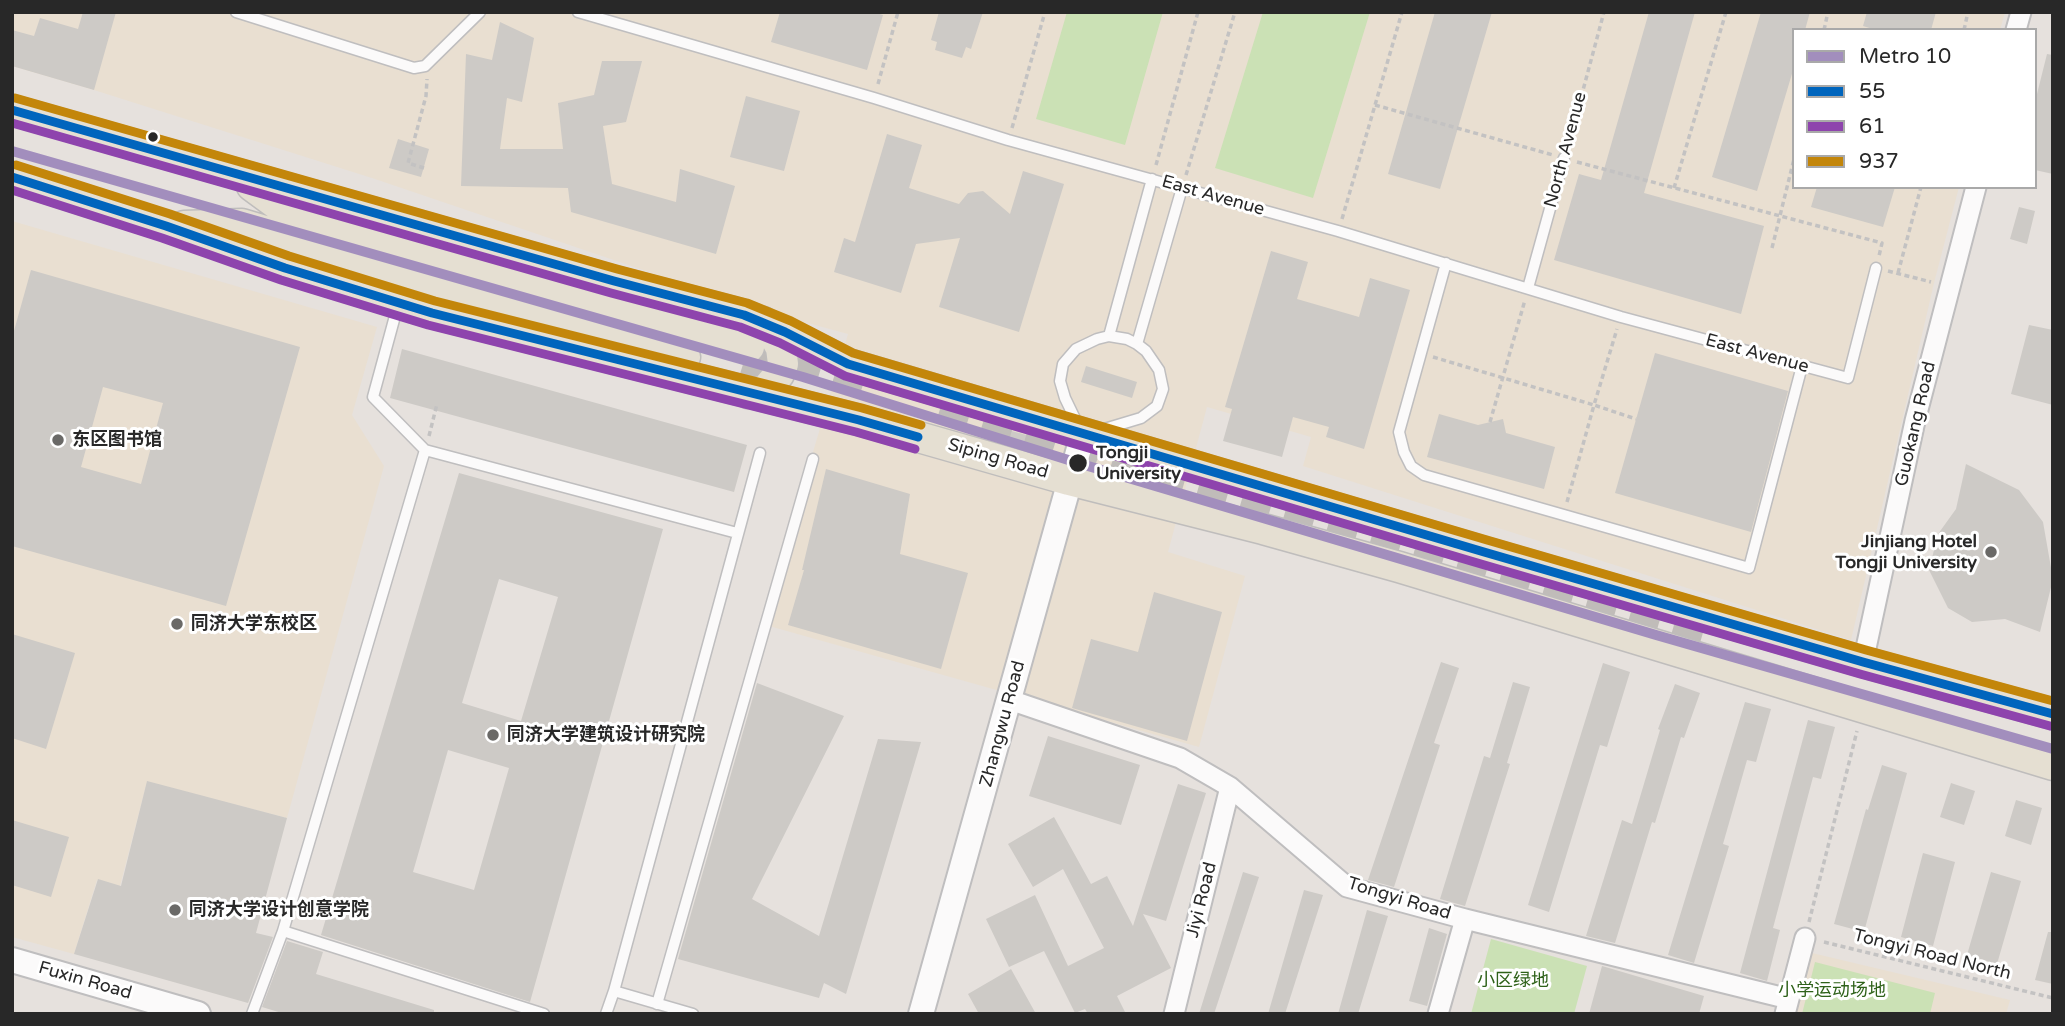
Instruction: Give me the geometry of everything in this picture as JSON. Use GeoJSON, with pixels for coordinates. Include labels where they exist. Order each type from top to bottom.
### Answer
{"type":"FeatureCollection","features":[{"type":"Feature","properties":{"kind":"main road"},"geometry":{"type":"LineString","coordinates":[[12,110],[238,175],[286,211],[750,359]]}},
{"type":"Feature","properties":{"kind":"main road","name":"Siping Road"},"geometry":{"type":"LineString","coordinates":[[12,177],[166,226],[285,268],[432,313],[750,359],[848,364],[1863,662],[2053,714]]}},
{"type":"Feature","properties":{"kind":"main road"},"geometry":{"type":"LineString","coordinates":[[166,226],[242,224],[750,359]]}},
{"type":"Feature","properties":{"kind":"main road","name":"Siping Road"},"geometry":{"type":"LineString","coordinates":[[750,359],[859,420],[1069,480],[1399,567],[2053,765]]}},
{"type":"Feature","properties":{"kind":"street","name":"Guokang Road"},"geometry":{"type":"LineString","coordinates":[[1863,662],[1915,421],[1975,189]]}},
{"type":"Feature","properties":{"kind":"street","name":"Zhangwu Road"},"geometry":{"type":"LineString","coordinates":[[922,1014],[1083,434]]}},
{"type":"Feature","properties":{"kind":"street","name":"Tongyi Road"},"geometry":{"type":"LineString","coordinates":[[1010,700],[1180,758],[1230,787],[1347,887],[1787,1006]]}},
{"type":"Feature","properties":{"kind":"street","name":"Jiyi Road"},"geometry":{"type":"LineString","coordinates":[[1174,1014],[1230,787]]}},
{"type":"Feature","properties":{"kind":"street"},"geometry":{"type":"LineString","coordinates":[[1438,1014],[1465,919]]}},
{"type":"Feature","properties":{"kind":"street"},"geometry":{"type":"LineString","coordinates":[[1787,1006],[1805,938]]}},
{"type":"Feature","properties":{"kind":"street","name":"Fuxin Road"},"geometry":{"type":"LineString","coordinates":[[12,960],[198,1014]]}},
{"type":"Feature","properties":{"kind":"lane"},"geometry":{"type":"LineString","coordinates":[[236,12],[414,68],[425,66],[480,12]]}},
{"type":"Feature","properties":{"kind":"lane","name":"East Avenue"},"geometry":{"type":"LineString","coordinates":[[578,12],[1008,140],[1338,231],[1621,317],[1848,378],[1876,268]]}},
{"type":"Feature","properties":{"kind":"lane","name":"North Avenue"},"geometry":{"type":"LineString","coordinates":[[1528,288],[1564,158]]}},
{"type":"Feature","properties":{"kind":"lane"},"geometry":{"type":"LineString","coordinates":[[1109,336],[1152,179]]}},
{"type":"Feature","properties":{"kind":"lane"},"geometry":{"type":"LineString","coordinates":[[1136,344],[1182,188]]}},
{"type":"Feature","properties":{"kind":"lane"},"geometry":{"type":"LineString","coordinates":[[1446,263],[1399,432],[1411,466],[1424,475],[1749,568],[1802,366]]}},
{"type":"Feature","properties":{"kind":"lane"},"geometry":{"type":"LineString","coordinates":[[399,303],[373,397],[425,450],[737,533]]}},
{"type":"Feature","properties":{"kind":"lane"},"geometry":{"type":"LineString","coordinates":[[1109,336],[1127,339],[1136,344],[1146,351],[1159,370],[1163,389],[1157,406],[1141,418],[1083,434],[1065,398],[1060,381],[1063,364],[1076,349],[1097,339],[1109,336]]}},
{"type":"Feature","properties":{"kind":"lane"},"geometry":{"type":"LineString","coordinates":[[252,1014],[283,931],[425,450]]}},
{"type":"Feature","properties":{"kind":"lane"},"geometry":{"type":"LineString","coordinates":[[606,1014],[760,453]]}},
{"type":"Feature","properties":{"kind":"lane"},"geometry":{"type":"LineString","coordinates":[[657,1004],[813,459]]}},
{"type":"Feature","properties":{"kind":"lane"},"geometry":{"type":"LineString","coordinates":[[283,931],[544,1014]]}},
{"type":"Feature","properties":{"kind":"lane"},"geometry":{"type":"LineString","coordinates":[[614,991],[693,1014]]}},
{"type":"Feature","properties":{"kind":"path"},"geometry":{"type":"LineString","coordinates":[[874,98],[898,12]]}},
{"type":"Feature","properties":{"kind":"path"},"geometry":{"type":"LineString","coordinates":[[1008,140],[1045,12]]}},
{"type":"Feature","properties":{"kind":"path"},"geometry":{"type":"LineString","coordinates":[[1152,179],[1198,12]]}},
{"type":"Feature","properties":{"kind":"path"},"geometry":{"type":"LineString","coordinates":[[1182,188],[1234,12]]}},
{"type":"Feature","properties":{"kind":"path"},"geometry":{"type":"LineString","coordinates":[[1338,231],[1402,12]]}},
{"type":"Feature","properties":{"kind":"path","name":"North Avenue"},"geometry":{"type":"LineString","coordinates":[[1564,158],[1604,12]]}},
{"type":"Feature","properties":{"kind":"path"},"geometry":{"type":"LineString","coordinates":[[1674,188],[1726,12]]}},
{"type":"Feature","properties":{"kind":"path"},"geometry":{"type":"LineString","coordinates":[[424,168],[408,163],[426,96],[425,66]]}},
{"type":"Feature","properties":{"kind":"path"},"geometry":{"type":"LineString","coordinates":[[1375,105],[1882,243],[1876,268],[1950,287]]}},
{"type":"Feature","properties":{"kind":"path"},"geometry":{"type":"LineString","coordinates":[[1772,248],[1792,168]]}},
{"type":"Feature","properties":{"kind":"path"},"geometry":{"type":"LineString","coordinates":[[1898,274],[1920,189]]}},
{"type":"Feature","properties":{"kind":"path"},"geometry":{"type":"LineString","coordinates":[[1490,422],[1528,288]]}},
{"type":"Feature","properties":{"kind":"path"},"geometry":{"type":"LineString","coordinates":[[1563,515],[1621,317]]}},
{"type":"Feature","properties":{"kind":"path"},"geometry":{"type":"LineString","coordinates":[[1420,354],[1636,419]]}},
{"type":"Feature","properties":{"kind":"path"},"geometry":{"type":"LineString","coordinates":[[425,450],[437,404]]}},
{"type":"Feature","properties":{"kind":"path"},"geometry":{"type":"LineString","coordinates":[[1805,938],[1857,731]]}},
{"type":"Feature","properties":{"kind":"path","name":"Tongyi Road North"},"geometry":{"type":"LineString","coordinates":[[1805,938],[2053,998]]}},
{"type":"Feature","properties":{"kind":"shaded area","name":"Tongji University"},"geometry":{"type":"Polygon","coordinates":[[[12,12],[2005,12],[2001,28],[1792,28],[1792,189],[1958,189],[1851,640],[1303,466],[1311,437],[1207,407],[1168,552],[1245,576],[1199,747],[762,624],[848,334],[767,312],[375,179],[12,66],[12,12]]]}},
{"type":"Feature","properties":{"kind":"shaded area","name":"同济大学东校区"},"geometry":{"type":"Polygon","coordinates":[[[12,221],[377,327],[352,415],[384,466],[287,818],[147,782],[120,886],[97,880],[74,954],[12,937],[12,221]]]}},
{"type":"Feature","properties":{"kind":"shaded area"},"geometry":{"type":"Polygon","coordinates":[[[1812,953],[2010,1000],[2006,1014],[1794,1014],[1812,953]]]}},
{"type":"Feature","properties":{"kind":"green space"},"geometry":{"type":"Polygon","coordinates":[[[1067,12],[1163,12],[1125,145],[1036,119],[1067,12]]]}},
{"type":"Feature","properties":{"kind":"green space"},"geometry":{"type":"Polygon","coordinates":[[[1263,12],[1370,12],[1313,198],[1215,168],[1263,12]]]}},
{"type":"Feature","properties":{"kind":"green space","name":"小区绿地"},"geometry":{"type":"Polygon","coordinates":[[[1491,939],[1587,966],[1574,1014],[1471,1014],[1491,939]]]}},
{"type":"Feature","properties":{"kind":"green space","name":"小学运动场地"},"geometry":{"type":"Polygon","coordinates":[[[1815,962],[1935,993],[1930,1014],[1802,1014],[1815,962]]]}},
{"type":"Feature","properties":{"kind":"building"},"geometry":{"type":"Polygon","coordinates":[[[83,12],[116,12],[94,90],[12,66],[12,30],[34,36],[40,18],[78,29],[83,12]]]}},
{"type":"Feature","properties":{"kind":"building"},"geometry":{"type":"Polygon","coordinates":[[[780,12],[873,12],[883,15],[867,70],[771,42],[780,12]]]}},
{"type":"Feature","properties":{"kind":"building"},"geometry":{"type":"Polygon","coordinates":[[[939,12],[983,12],[971,49],[966,47],[962,58],[935,50],[937,42],[931,40],[939,12]]]}},
{"type":"Feature","properties":{"kind":"building"},"geometry":{"type":"Polygon","coordinates":[[[1435,12],[1492,12],[1440,189],[1388,174],[1435,12]]]}},
{"type":"Feature","properties":{"kind":"building"},"geometry":{"type":"Polygon","coordinates":[[[1649,12],[1695,12],[1644,193],[1764,226],[1741,314],[1554,260],[1579,174],[1601,180],[1649,12]]]}},
{"type":"Feature","properties":{"kind":"building"},"geometry":{"type":"Polygon","coordinates":[[[1761,12],[1810,12],[1806,28],[1792,28],[1792,74],[1757,191],[1712,177],[1761,12]]]}},
{"type":"Feature","properties":{"kind":"building"},"geometry":{"type":"Polygon","coordinates":[[[1867,12],[1936,12],[1932,28],[1863,26],[1867,12]]]}},
{"type":"Feature","properties":{"kind":"building"},"geometry":{"type":"Polygon","coordinates":[[[500,22],[534,38],[522,102],[507,98],[500,149],[563,149],[558,103],[594,95],[602,61],[642,61],[626,122],[603,126],[612,184],[676,202],[680,169],[735,186],[716,254],[571,212],[568,188],[461,186],[466,54],[492,60],[500,22]]]}},
{"type":"Feature","properties":{"kind":"building"},"geometry":{"type":"Polygon","coordinates":[[[2047,54],[2053,55],[2053,174],[2037,170],[2037,94],[2047,54]]]}},
{"type":"Feature","properties":{"kind":"building"},"geometry":{"type":"Polygon","coordinates":[[[746,96],[800,111],[784,171],[730,157],[746,96]]]}},
{"type":"Feature","properties":{"kind":"building"},"geometry":{"type":"Polygon","coordinates":[[[887,134],[922,145],[909,188],[959,204],[968,193],[983,191],[1010,214],[1023,171],[1064,184],[1019,332],[939,307],[960,238],[916,244],[901,293],[834,272],[844,238],[855,242],[887,134]]]}},
{"type":"Feature","properties":{"kind":"building"},"geometry":{"type":"Polygon","coordinates":[[[398,139],[429,149],[421,177],[389,168],[398,139]]]}},
{"type":"Feature","properties":{"kind":"building"},"geometry":{"type":"Polygon","coordinates":[[[1816,189],[1894,189],[1883,227],[1811,207],[1816,189]]]}},
{"type":"Feature","properties":{"kind":"building"},"geometry":{"type":"Polygon","coordinates":[[[2019,207],[2035,211],[2027,244],[2010,239],[2019,207]]]}},
{"type":"Feature","properties":{"kind":"building"},"geometry":{"type":"Polygon","coordinates":[[[1271,251],[1308,262],[1297,299],[1359,317],[1370,278],[1410,290],[1364,449],[1326,437],[1329,427],[1293,417],[1282,457],[1223,441],[1232,409],[1225,407],[1271,251]]]}},
{"type":"Feature","properties":{"kind":"building"},"geometry":{"type":"Polygon","coordinates":[[[31,270],[300,347],[226,606],[12,546],[12,338],[31,270]],[[103,387],[81,467],[141,484],[163,403],[103,387]]]}},
{"type":"Feature","properties":{"kind":"building"},"geometry":{"type":"Polygon","coordinates":[[[2029,325],[2053,330],[2053,405],[2011,394],[2029,325]]]}},
{"type":"Feature","properties":{"kind":"building"},"geometry":{"type":"Polygon","coordinates":[[[402,349],[747,445],[734,492],[390,398],[402,349]]]}},
{"type":"Feature","properties":{"kind":"building"},"geometry":{"type":"Polygon","coordinates":[[[1655,353],[1788,391],[1751,532],[1615,493],[1655,353]]]}},
{"type":"Feature","properties":{"kind":"building"},"geometry":{"type":"Polygon","coordinates":[[[1086,366],[1137,382],[1132,398],[1081,382],[1086,366]]]}},
{"type":"Feature","properties":{"kind":"building"},"geometry":{"type":"Polygon","coordinates":[[[1439,414],[1478,425],[1503,419],[1506,433],[1555,447],[1544,489],[1427,457],[1439,414]]]}},
{"type":"Feature","properties":{"kind":"building"},"geometry":{"type":"Polygon","coordinates":[[[1008,430],[1041,439],[1037,451],[1004,441],[1008,430]]]}},
{"type":"Feature","properties":{"kind":"building","name":"Jinjiang Hotel Tongji University"},"geometry":{"type":"Polygon","coordinates":[[[1966,464],[2019,490],[2043,522],[2053,579],[2040,632],[2005,619],[1972,622],[1948,608],[1929,570],[1938,534],[1956,509],[1966,464]]]}},
{"type":"Feature","properties":{"kind":"building"},"geometry":{"type":"Polygon","coordinates":[[[826,469],[910,494],[900,554],[968,573],[941,669],[788,625],[804,570],[826,469]]]}},
{"type":"Feature","properties":{"kind":"building","name":"同济大学建筑设计研究院"},"geometry":{"type":"Polygon","coordinates":[[[459,473],[663,529],[530,1002],[321,935],[459,473]],[[499,579],[462,703],[521,721],[558,597],[499,579]],[[448,750],[413,872],[474,890],[509,768],[448,750]]]}},
{"type":"Feature","properties":{"kind":"building"},"geometry":{"type":"Polygon","coordinates":[[[1154,592],[1222,612],[1187,741],[1072,708],[1091,639],[1138,652],[1154,592]]]}},
{"type":"Feature","properties":{"kind":"building"},"geometry":{"type":"Polygon","coordinates":[[[12,634],[75,653],[46,749],[12,738],[12,634]]]}},
{"type":"Feature","properties":{"kind":"building"},"geometry":{"type":"Polygon","coordinates":[[[1441,662],[1459,668],[1434,743],[1440,745],[1394,887],[1368,880],[1441,662]]]}},
{"type":"Feature","properties":{"kind":"building"},"geometry":{"type":"Polygon","coordinates":[[[1603,663],[1630,672],[1607,747],[1600,745],[1549,912],[1528,905],[1603,663]]]}},
{"type":"Feature","properties":{"kind":"building"},"geometry":{"type":"Polygon","coordinates":[[[1513,682],[1530,687],[1507,763],[1510,764],[1465,906],[1440,899],[1484,756],[1490,758],[1513,682]]]}},
{"type":"Feature","properties":{"kind":"building"},"geometry":{"type":"Polygon","coordinates":[[[757,683],[844,716],[752,899],[819,936],[878,739],[921,742],[846,994],[824,983],[819,998],[678,959],[757,683]]]}},
{"type":"Feature","properties":{"kind":"building"},"geometry":{"type":"Polygon","coordinates":[[[1675,684],[1700,693],[1684,738],[1681,737],[1655,823],[1652,822],[1615,943],[1586,936],[1622,820],[1632,824],[1660,730],[1658,729],[1675,684]]]}},
{"type":"Feature","properties":{"kind":"building"},"geometry":{"type":"Polygon","coordinates":[[[1745,702],[1771,709],[1756,762],[1747,760],[1723,844],[1729,846],[1694,963],[1668,955],[1745,702]]]}},
{"type":"Feature","properties":{"kind":"building"},"geometry":{"type":"Polygon","coordinates":[[[1808,720],[1835,727],[1821,779],[1813,777],[1773,928],[1780,930],[1767,981],[1740,973],[1808,720]]]}},
{"type":"Feature","properties":{"kind":"building"},"geometry":{"type":"Polygon","coordinates":[[[1048,736],[1140,765],[1121,825],[1029,796],[1048,736]]]}},
{"type":"Feature","properties":{"kind":"building"},"geometry":{"type":"Polygon","coordinates":[[[1882,765],[1907,773],[1864,932],[1834,924],[1866,809],[1868,810],[1882,765]]]}},
{"type":"Feature","properties":{"kind":"building","name":"同济大学设计创意学院"},"geometry":{"type":"Polygon","coordinates":[[[147,781],[287,818],[256,933],[273,937],[248,1003],[74,954],[98,879],[121,886],[147,781]]]}},
{"type":"Feature","properties":{"kind":"building"},"geometry":{"type":"Polygon","coordinates":[[[1951,783],[1975,791],[1964,825],[1940,817],[1951,783]]]}},
{"type":"Feature","properties":{"kind":"building"},"geometry":{"type":"Polygon","coordinates":[[[1178,784],[1206,793],[1166,921],[1143,914],[1171,968],[1117,996],[1126,1014],[1088,1014],[1085,1009],[1075,1013],[1044,951],[1009,967],[986,919],[1035,895],[1068,966],[1104,948],[1063,869],[1033,887],[1008,844],[1054,817],[1091,884],[1107,876],[1133,926],[1178,784]]]}},
{"type":"Feature","properties":{"kind":"building"},"geometry":{"type":"Polygon","coordinates":[[[2016,800],[2042,808],[2031,845],[2005,836],[2016,800]]]}},
{"type":"Feature","properties":{"kind":"building"},"geometry":{"type":"Polygon","coordinates":[[[12,820],[69,837],[51,897],[12,885],[12,820]]]}},
{"type":"Feature","properties":{"kind":"building"},"geometry":{"type":"Polygon","coordinates":[[[1923,853],[1955,862],[1933,946],[1901,937],[1923,853]]]}},
{"type":"Feature","properties":{"kind":"building"},"geometry":{"type":"Polygon","coordinates":[[[1243,872],[1259,877],[1214,1014],[1199,1014],[1243,872]]]}},
{"type":"Feature","properties":{"kind":"building"},"geometry":{"type":"Polygon","coordinates":[[[1991,872],[2021,881],[1997,964],[1967,955],[1991,872]]]}},
{"type":"Feature","properties":{"kind":"building"},"geometry":{"type":"Polygon","coordinates":[[[1304,890],[1323,895],[1285,1014],[1268,1014],[1304,890]]]}},
{"type":"Feature","properties":{"kind":"building"},"geometry":{"type":"Polygon","coordinates":[[[1367,910],[1388,916],[1358,1014],[1338,1014],[1367,910]]]}},
{"type":"Feature","properties":{"kind":"building"},"geometry":{"type":"Polygon","coordinates":[[[1429,928],[1447,934],[1427,1006],[1409,1001],[1429,928]]]}},
{"type":"Feature","properties":{"kind":"building"},"geometry":{"type":"Polygon","coordinates":[[[2048,932],[2053,932],[2053,984],[2035,980],[2048,932]]]}},
{"type":"Feature","properties":{"kind":"building"},"geometry":{"type":"Polygon","coordinates":[[[287,941],[323,952],[316,974],[434,1010],[434,1014],[285,1014],[262,1007],[287,941]]]}},
{"type":"Feature","properties":{"kind":"building"},"geometry":{"type":"Polygon","coordinates":[[[1602,966],[1704,996],[1699,1014],[1589,1014],[1602,966]]]}},
{"type":"Feature","properties":{"kind":"building"},"geometry":{"type":"Polygon","coordinates":[[[1011,969],[1036,1014],[979,1014],[968,994],[1011,969]]]}},
{"type":"Feature","properties":{"kind":"tunnel"},"geometry":{"type":"LineString","coordinates":[[749,347],[870,384]]}},
{"type":"Feature","properties":{"kind":"tunnel"},"geometry":{"type":"LineString","coordinates":[[740,374],[789,389]]}},
{"type":"Feature","properties":{"kind":"tunnel"},"geometry":{"type":"LineString","coordinates":[[941,406],[1154,472],[1712,633]]}},
{"type":"Feature","properties":{"kind":"metro line","name":"10"},"geometry":{"type":"LineString","coordinates":[[12,151],[803,377],[1078,463],[1656,635],[2053,749]]}},
{"type":"Feature","properties":{"kind":"transit line","name":"937"},"geometry":{"type":"LineString","coordinates":[[15,98],[617,269],[747,303],[791,321],[853,353],[1866,650],[2053,701]]}},
{"type":"Feature","properties":{"kind":"transit line","name":"55"},"geometry":{"type":"LineString","coordinates":[[12,110],[614,281],[744,315],[848,364],[1484,552],[2053,714]]}},
{"type":"Feature","properties":{"kind":"transit line","name":"61"},"geometry":{"type":"LineString","coordinates":[[12,123],[740,327],[780,343],[845,376],[1481,564],[2050,726]]}},
{"type":"Feature","properties":{"kind":"transit line","name":"937"},"geometry":{"type":"LineString","coordinates":[[16,165],[170,214],[289,256],[435,301],[921,425]]}},
{"type":"Feature","properties":{"kind":"transit line","name":"55"},"geometry":{"type":"LineString","coordinates":[[12,177],[166,226],[285,268],[432,313],[918,437]]}},
{"type":"Feature","properties":{"kind":"transit line","name":"61"},"geometry":{"type":"LineString","coordinates":[[12,190],[281,280],[428,325],[915,449]]}},
{"type":"Feature","properties":{"kind":"place","name":"东区图书馆"},"geometry":{"type":"Point","coordinates":[58,440]}},
{"type":"Feature","properties":{"kind":"place","name":"Tongji University"},"geometry":{"type":"Point","coordinates":[1078,463]}},
{"type":"Feature","properties":{"kind":"place","name":"Jinjiang Hotel Tongji University"},"geometry":{"type":"Point","coordinates":[1991,552]}},
{"type":"Feature","properties":{"kind":"place","name":"同济大学东校区"},"geometry":{"type":"Point","coordinates":[177,624]}},
{"type":"Feature","properties":{"kind":"place","name":"同济大学建筑设计研究院"},"geometry":{"type":"Point","coordinates":[493,735]}},
{"type":"Feature","properties":{"kind":"place","name":"同济大学设计创意学院"},"geometry":{"type":"Point","coordinates":[175,910]}}]}
